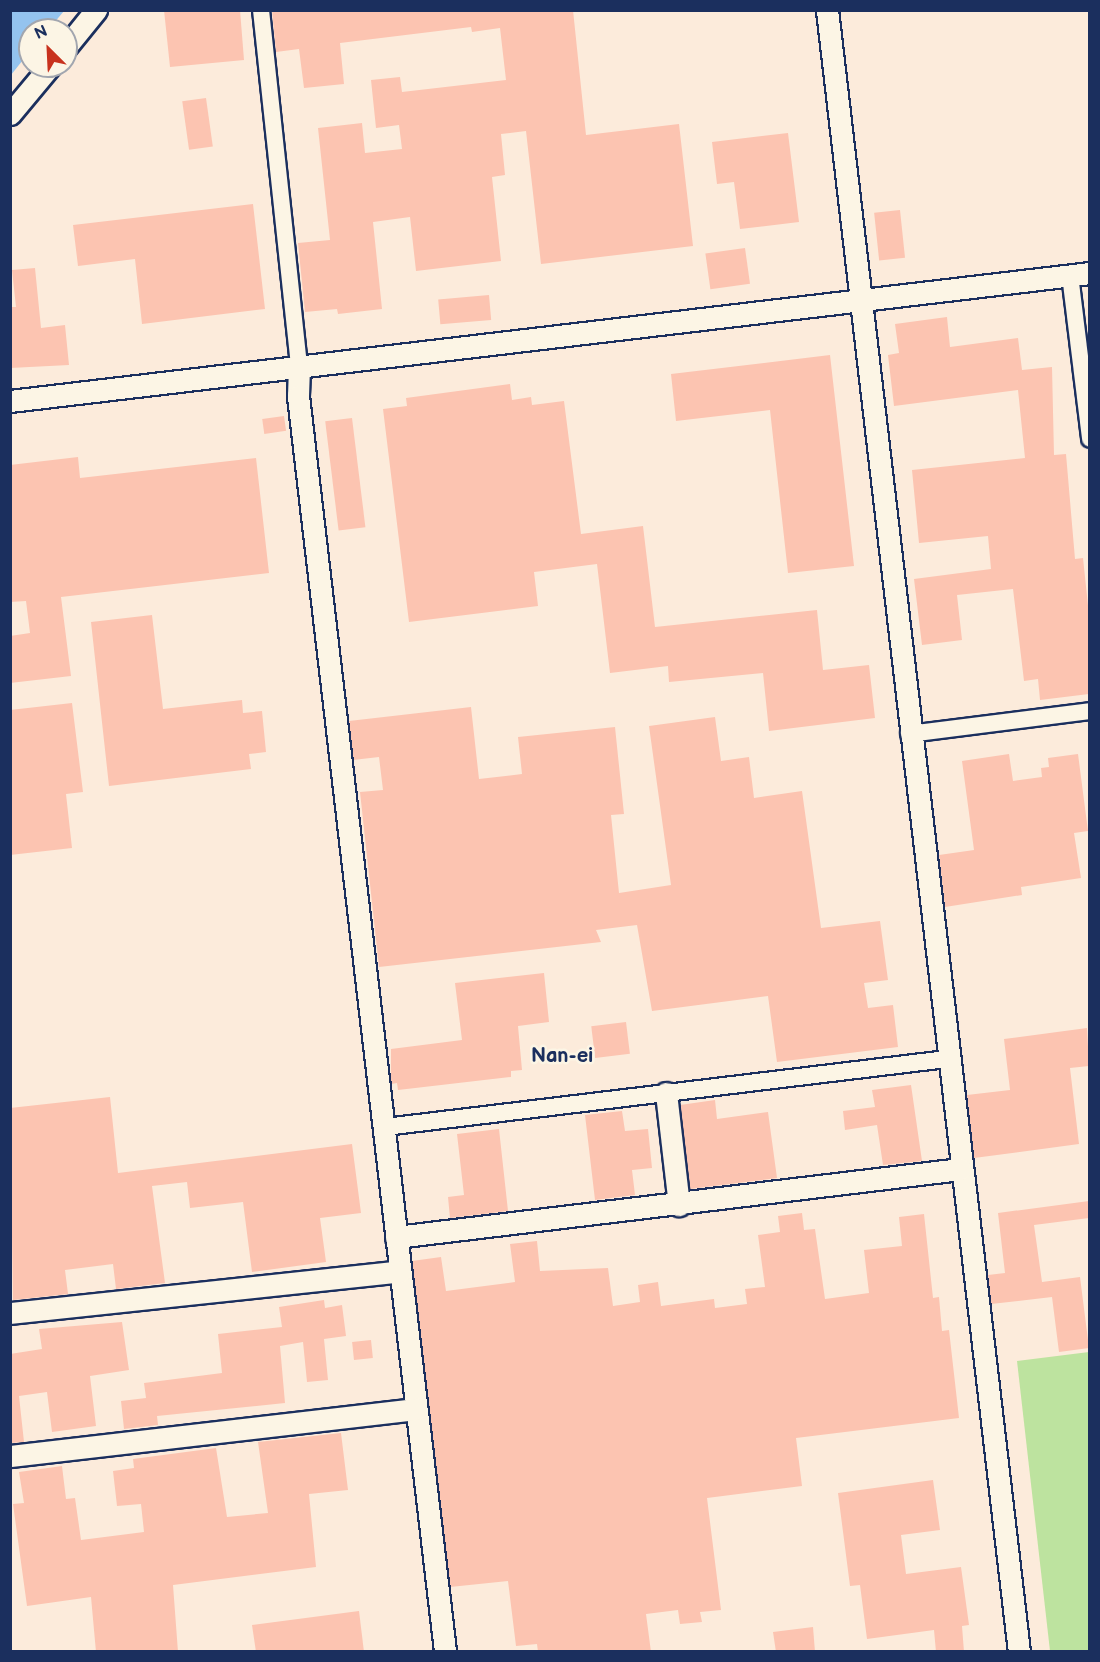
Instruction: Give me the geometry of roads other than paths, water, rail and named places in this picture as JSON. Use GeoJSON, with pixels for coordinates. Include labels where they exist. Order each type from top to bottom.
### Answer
{"type":"FeatureCollection","features":[{"type":"Feature","properties":{"kind":"street"},"geometry":{"type":"LineString","coordinates":[[78,32],[96,10]]}},
{"type":"Feature","properties":{"kind":"street"},"geometry":{"type":"LineString","coordinates":[[261,10],[299,367],[298,396],[446,1652]]}},
{"type":"Feature","properties":{"kind":"street"},"geometry":{"type":"LineString","coordinates":[[827,10],[947,1059],[1019,1652]]}},
{"type":"Feature","properties":{"kind":"street"},"geometry":{"type":"LineString","coordinates":[[10,114],[40,78]]}},
{"type":"Feature","properties":{"kind":"street"},"geometry":{"type":"LineString","coordinates":[[10,401],[1080,274],[1089,439]]}},
{"type":"Feature","properties":{"kind":"street"},"geometry":{"type":"LineString","coordinates":[[909,734],[1089,711]]}},
{"type":"Feature","properties":{"kind":"street"},"geometry":{"type":"LineString","coordinates":[[385,1127],[947,1059]]}},
{"type":"Feature","properties":{"kind":"street"},"geometry":{"type":"LineString","coordinates":[[666,1093],[679,1205]]}},
{"type":"Feature","properties":{"kind":"street"},"geometry":{"type":"LineString","coordinates":[[396,1237],[679,1205],[960,1169]]}},
{"type":"Feature","properties":{"kind":"street"},"geometry":{"type":"LineString","coordinates":[[10,1313],[400,1271]]}},
{"type":"Feature","properties":{"kind":"street"},"geometry":{"type":"LineString","coordinates":[[10,1456],[416,1409]]}},
{"type":"Feature","properties":{"kind":"water"},"geometry":{"type":"Polygon","coordinates":[[[11,10],[64,11],[58,18],[18,18],[18,66],[11,75],[11,10]]]}},
{"type":"Feature","properties":{"kind":"district","name":"Nan-ei"},"geometry":{"type":"Point","coordinates":[562,1056]}}]}
